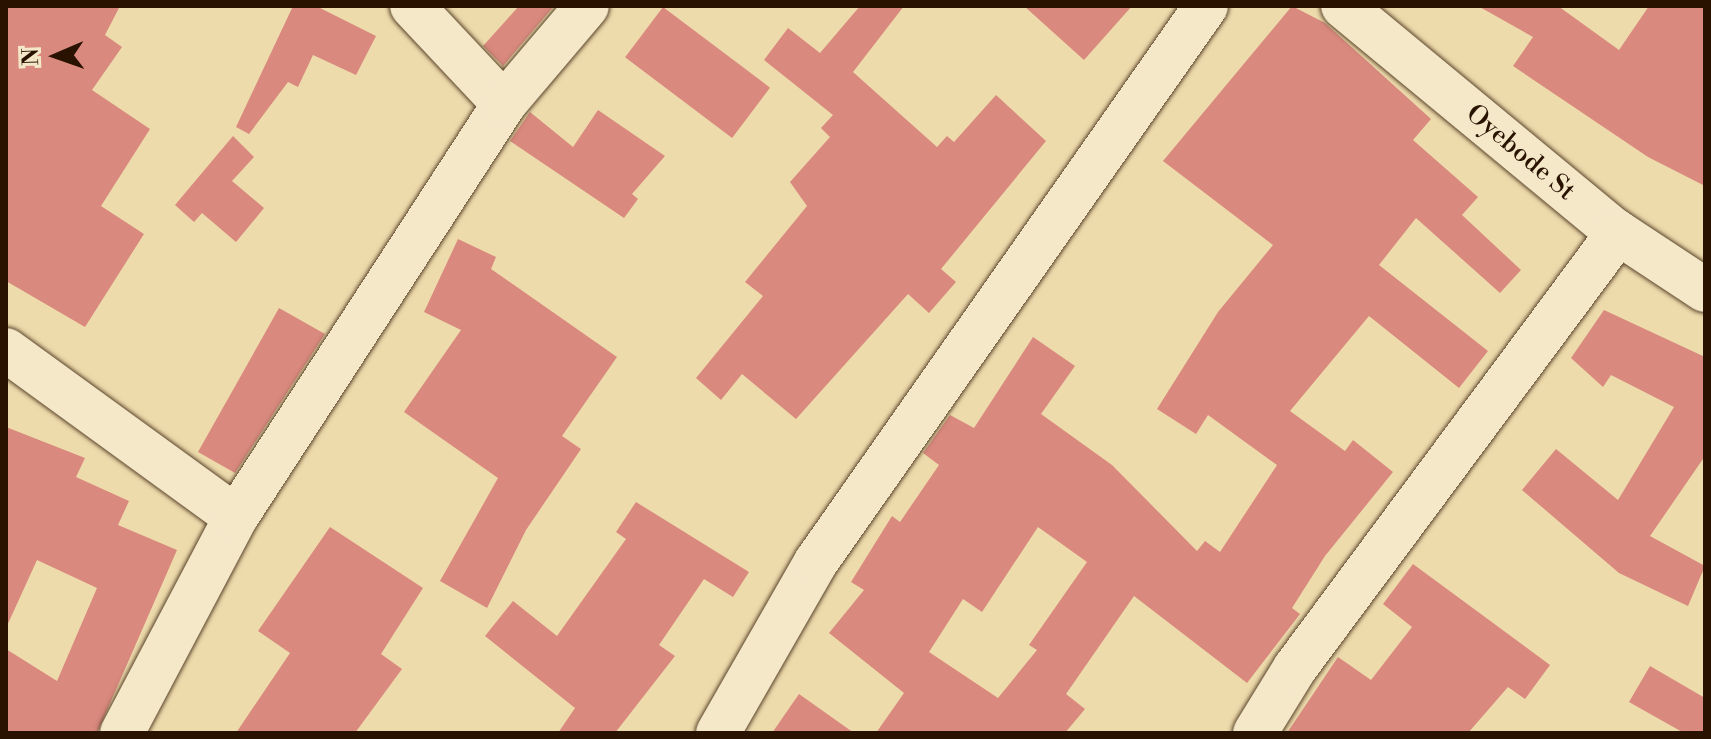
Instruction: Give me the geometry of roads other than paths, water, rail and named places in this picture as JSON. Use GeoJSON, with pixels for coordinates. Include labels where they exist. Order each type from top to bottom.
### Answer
{"type":"FeatureCollection","features":[{"type":"Feature","properties":{"kind":"street"},"geometry":{"type":"LineString","coordinates":[[412,6],[504,104]]}},
{"type":"Feature","properties":{"kind":"street"},"geometry":{"type":"LineString","coordinates":[[122,733],[236,517],[504,104],[587,6]]}},
{"type":"Feature","properties":{"kind":"street"},"geometry":{"type":"LineString","coordinates":[[718,733],[816,562],[1206,6]]}},
{"type":"Feature","properties":{"kind":"street","name":"Oyebode St"},"geometry":{"type":"LineString","coordinates":[[1343,6],[1618,233],[1705,290]]}},
{"type":"Feature","properties":{"kind":"street"},"geometry":{"type":"LineString","coordinates":[[1255,733],[1295,668],[1618,233]]}},
{"type":"Feature","properties":{"kind":"street"},"geometry":{"type":"LineString","coordinates":[[6,350],[236,517]]}}]}
